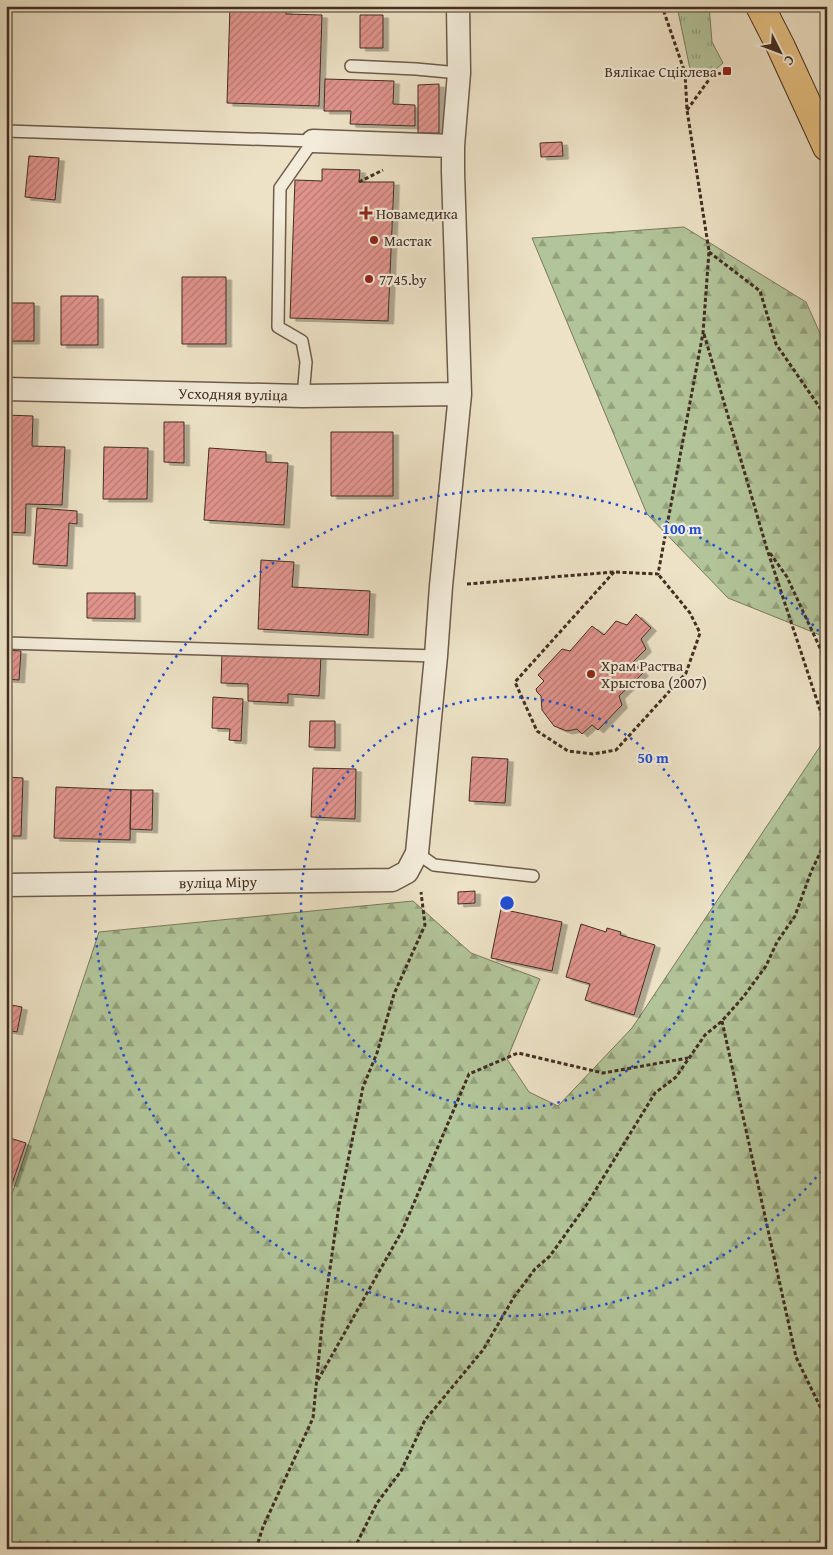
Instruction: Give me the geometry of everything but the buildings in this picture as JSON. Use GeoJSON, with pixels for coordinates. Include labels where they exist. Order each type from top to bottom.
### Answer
{"type":"FeatureCollection","features":[{"type":"Feature","properties":{"kind":"highway"},"geometry":{"type":"LineString","coordinates":[[760,6],[827,147]]}},
{"type":"Feature","properties":{"kind":"street"},"geometry":{"type":"LineString","coordinates":[[417,854],[460,394],[453,172],[459,73],[458,6]]}},
{"type":"Feature","properties":{"kind":"street"},"geometry":{"type":"LineString","coordinates":[[313,142],[454,146]]}},
{"type":"Feature","properties":{"kind":"street","name":"Усходняя вуліца"},"geometry":{"type":"LineString","coordinates":[[6,389],[303,396],[460,394]]}},
{"type":"Feature","properties":{"kind":"street","name":"вуліца Міру"},"geometry":{"type":"LineString","coordinates":[[6,885],[392,880],[407,872],[417,854]]}},
{"type":"Feature","properties":{"kind":"lane"},"geometry":{"type":"LineString","coordinates":[[351,66],[459,73]]}},
{"type":"Feature","properties":{"kind":"lane"},"geometry":{"type":"LineString","coordinates":[[6,131],[313,142]]}},
{"type":"Feature","properties":{"kind":"lane"},"geometry":{"type":"LineString","coordinates":[[303,396],[306,362],[302,341],[278,327],[280,188],[313,142]]}},
{"type":"Feature","properties":{"kind":"lane"},"geometry":{"type":"LineString","coordinates":[[6,643],[436,656]]}},
{"type":"Feature","properties":{"kind":"lane"},"geometry":{"type":"LineString","coordinates":[[417,854],[434,865],[533,876]]}},
{"type":"Feature","properties":{"kind":"path"},"geometry":{"type":"LineString","coordinates":[[658,574],[704,333],[709,251],[687,110],[685,73],[662,6]]}},
{"type":"Feature","properties":{"kind":"path"},"geometry":{"type":"LineString","coordinates":[[685,73],[712,76],[727,71]]}},
{"type":"Feature","properties":{"kind":"path"},"geometry":{"type":"LineString","coordinates":[[687,110],[712,76]]}},
{"type":"Feature","properties":{"kind":"path"},"geometry":{"type":"LineString","coordinates":[[360,182],[385,169]]}},
{"type":"Feature","properties":{"kind":"path"},"geometry":{"type":"LineString","coordinates":[[709,251],[760,291],[776,344],[827,418]]}},
{"type":"Feature","properties":{"kind":"path"},"geometry":{"type":"LineString","coordinates":[[704,333],[767,550],[827,731]]}},
{"type":"Feature","properties":{"kind":"path"},"geometry":{"type":"LineString","coordinates":[[767,550],[787,578],[827,663]]}},
{"type":"Feature","properties":{"kind":"path"},"geometry":{"type":"LineString","coordinates":[[441,586],[614,572],[658,574],[690,613],[700,633],[686,672],[616,750],[592,754],[568,751],[537,730],[514,682],[614,572]]}},
{"type":"Feature","properties":{"kind":"path"},"geometry":{"type":"LineString","coordinates":[[354,1549],[377,1503],[401,1470],[425,1420],[483,1350],[514,1297],[535,1269],[550,1256],[587,1204],[655,1093],[676,1076],[705,1035],[722,1021],[744,996],[766,966],[777,942],[795,916],[811,872],[827,838]]}},
{"type":"Feature","properties":{"kind":"path"},"geometry":{"type":"LineString","coordinates":[[256,1549],[313,1418],[322,1325],[339,1205],[363,1087],[377,1053],[394,994],[425,925]]}},
{"type":"Feature","properties":{"kind":"path"},"geometry":{"type":"LineString","coordinates":[[722,1021],[796,1357],[827,1421]]}},
{"type":"Feature","properties":{"kind":"path"},"geometry":{"type":"LineString","coordinates":[[317,1382],[402,1230],[469,1074],[518,1054],[603,1073],[689,1058]]}},
{"type":"Feature","properties":{"kind":"green space"},"geometry":{"type":"Polygon","coordinates":[[[677,6],[709,6],[712,42],[723,63],[716,69],[690,69],[677,6]]]}},
{"type":"Feature","properties":{"kind":"green space"},"geometry":{"type":"Polygon","coordinates":[[[684,227],[806,302],[827,349],[827,1549],[6,1549],[6,1212],[99,932],[413,901],[471,953],[540,979],[507,1059],[529,1092],[558,1106],[632,1028],[821,745],[820,635],[728,598],[647,514],[532,238],[684,227]]]}},
{"type":"Feature","properties":{"kind":"place","name":"Вялікае Сціклева"},"geometry":{"type":"Point","coordinates":[727,71]}},
{"type":"Feature","properties":{"kind":"place","name":"Новамедика"},"geometry":{"type":"Point","coordinates":[366,213]}},
{"type":"Feature","properties":{"kind":"place","name":"Мастак"},"geometry":{"type":"Point","coordinates":[374,240]}},
{"type":"Feature","properties":{"kind":"place","name":"7745.by"},"geometry":{"type":"Point","coordinates":[369,279]}},
{"type":"Feature","properties":{"kind":"place","name":"Храм Раства Хрыстова (2007)"},"geometry":{"type":"Point","coordinates":[591,674]}}]}
